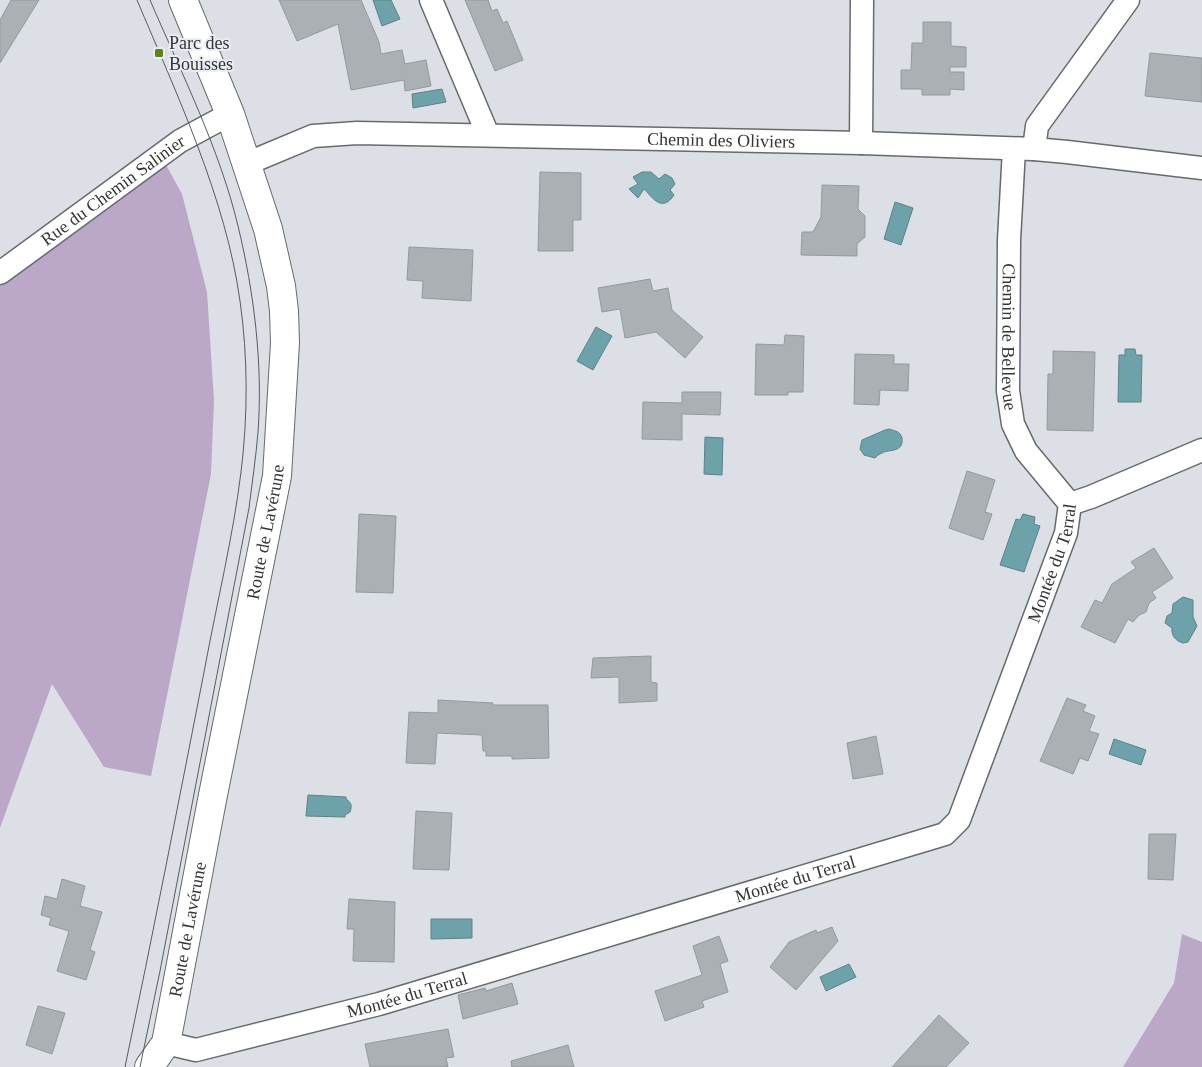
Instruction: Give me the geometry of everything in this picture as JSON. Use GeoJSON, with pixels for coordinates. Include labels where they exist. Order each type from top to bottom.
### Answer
{"type":"FeatureCollection","features":[{"type":"Feature","properties":{"kind":"main road","name":"Route de Lavérune"},"geometry":{"type":"LineString","coordinates":[[149,1067],[166,1043],[210,810],[278,476],[285,352],[281,286],[268,229],[230,114],[183,0]]}},
{"type":"Feature","properties":{"kind":"street"},"geometry":{"type":"LineString","coordinates":[[431,0],[488,136]]}},
{"type":"Feature","properties":{"kind":"street"},"geometry":{"type":"LineString","coordinates":[[860,143],[862,0]]}},
{"type":"Feature","properties":{"kind":"street","name":"Chemin de Bellevue"},"geometry":{"type":"LineString","coordinates":[[1070,504],[1026,451],[1013,424],[1008,391],[1009,240],[1024,149],[1038,126],[1128,0]]}},
{"type":"Feature","properties":{"kind":"street","name":"Rue du Chemin Salinier"},"geometry":{"type":"LineString","coordinates":[[0,273],[180,142],[230,114]]}},
{"type":"Feature","properties":{"kind":"street","name":"Chemin des Oliviers"},"geometry":{"type":"LineString","coordinates":[[246,164],[312,136],[357,133],[860,143],[1024,149],[1067,152],[1202,168]]}},
{"type":"Feature","properties":{"kind":"street","name":"Montée du Terral"},"geometry":{"type":"LineString","coordinates":[[166,1043],[196,1050],[379,1004],[945,834],[959,820],[1066,533],[1070,504],[1091,498],[1202,450]]}},
{"type":"Feature","properties":{"kind":"shaded area"},"geometry":{"type":"Polygon","coordinates":[[[165,163],[182,194],[207,292],[214,401],[211,474],[151,776],[104,767],[52,684],[0,828],[0,285],[165,163]]]}},
{"type":"Feature","properties":{"kind":"shaded area"},"geometry":{"type":"Polygon","coordinates":[[[1182,934],[1202,942],[1202,1067],[1123,1067],[1174,983],[1182,934]]]}},
{"type":"Feature","properties":{"kind":"water"},"geometry":{"type":"Polygon","coordinates":[[[373,0],[391,0],[400,19],[382,26],[373,0]]]}},
{"type":"Feature","properties":{"kind":"water"},"geometry":{"type":"Polygon","coordinates":[[[442,89],[446,102],[413,108],[412,94],[442,89]]]}},
{"type":"Feature","properties":{"kind":"water"},"geometry":{"type":"Polygon","coordinates":[[[642,172],[651,172],[659,179],[665,174],[672,178],[675,184],[670,190],[674,195],[670,200],[666,203],[658,202],[644,189],[638,198],[629,189],[638,184],[633,177],[642,172]]]}},
{"type":"Feature","properties":{"kind":"water"},"geometry":{"type":"Polygon","coordinates":[[[895,202],[913,208],[901,245],[884,239],[895,202]]]}},
{"type":"Feature","properties":{"kind":"water"},"geometry":{"type":"Polygon","coordinates":[[[596,327],[612,336],[593,370],[577,361],[596,327]]]}},
{"type":"Feature","properties":{"kind":"water"},"geometry":{"type":"Polygon","coordinates":[[[1125,349],[1135,349],[1136,355],[1142,355],[1141,402],[1118,402],[1119,355],[1125,355],[1125,349]]]}},
{"type":"Feature","properties":{"kind":"water"},"geometry":{"type":"Polygon","coordinates":[[[889,429],[900,434],[902,438],[901,446],[895,450],[881,453],[875,458],[864,455],[860,449],[862,440],[889,429]]]}},
{"type":"Feature","properties":{"kind":"water"},"geometry":{"type":"Polygon","coordinates":[[[705,437],[723,438],[722,475],[704,474],[705,437]]]}},
{"type":"Feature","properties":{"kind":"water"},"geometry":{"type":"Polygon","coordinates":[[[1023,514],[1035,517],[1034,524],[1040,526],[1024,572],[1000,565],[1016,519],[1020,520],[1023,514]]]}},
{"type":"Feature","properties":{"kind":"water"},"geometry":{"type":"Polygon","coordinates":[[[1183,597],[1193,600],[1193,617],[1197,626],[1188,642],[1183,643],[1174,638],[1172,628],[1165,623],[1167,616],[1172,613],[1173,604],[1183,597]]]}},
{"type":"Feature","properties":{"kind":"water"},"geometry":{"type":"Polygon","coordinates":[[[1114,739],[1146,750],[1141,765],[1109,754],[1114,739]]]}},
{"type":"Feature","properties":{"kind":"water"},"geometry":{"type":"Polygon","coordinates":[[[308,795],[346,797],[351,805],[350,812],[345,817],[306,816],[308,795]]]}},
{"type":"Feature","properties":{"kind":"water"},"geometry":{"type":"Polygon","coordinates":[[[431,919],[472,919],[472,938],[431,939],[431,919]]]}},
{"type":"Feature","properties":{"kind":"water"},"geometry":{"type":"Polygon","coordinates":[[[849,964],[856,977],[826,991],[820,977],[849,964]]]}},
{"type":"Feature","properties":{"kind":"building"},"geometry":{"type":"Polygon","coordinates":[[[11,0],[39,0],[0,63],[0,20],[11,0]]]}},
{"type":"Feature","properties":{"kind":"building"},"geometry":{"type":"Polygon","coordinates":[[[279,0],[361,0],[379,42],[381,54],[402,50],[405,64],[426,60],[431,86],[405,91],[404,80],[351,90],[338,24],[297,41],[279,0]]]}},
{"type":"Feature","properties":{"kind":"building"},"geometry":{"type":"Polygon","coordinates":[[[465,0],[488,0],[492,11],[497,9],[503,23],[507,21],[523,60],[495,71],[465,0]]]}},
{"type":"Feature","properties":{"kind":"building"},"geometry":{"type":"Polygon","coordinates":[[[923,22],[951,22],[951,46],[966,47],[966,67],[950,67],[950,72],[964,72],[964,90],[950,89],[950,95],[922,95],[922,89],[901,89],[901,70],[911,70],[912,43],[923,43],[923,22]]]}},
{"type":"Feature","properties":{"kind":"building"},"geometry":{"type":"Polygon","coordinates":[[[1150,53],[1202,58],[1202,102],[1145,96],[1150,53]]]}},
{"type":"Feature","properties":{"kind":"building"},"geometry":{"type":"Polygon","coordinates":[[[540,172],[581,173],[581,220],[573,220],[573,251],[538,251],[540,172]]]}},
{"type":"Feature","properties":{"kind":"building"},"geometry":{"type":"Polygon","coordinates":[[[822,185],[859,186],[858,209],[865,216],[865,237],[857,244],[857,256],[801,255],[802,232],[813,232],[821,217],[822,185]]]}},
{"type":"Feature","properties":{"kind":"building"},"geometry":{"type":"Polygon","coordinates":[[[409,247],[473,250],[471,301],[422,298],[423,281],[407,280],[409,247]]]}},
{"type":"Feature","properties":{"kind":"building"},"geometry":{"type":"Polygon","coordinates":[[[650,279],[653,291],[668,288],[672,310],[703,337],[685,358],[656,332],[625,338],[620,309],[602,312],[598,288],[650,279]]]}},
{"type":"Feature","properties":{"kind":"building"},"geometry":{"type":"Polygon","coordinates":[[[785,335],[804,336],[803,392],[788,392],[788,395],[755,395],[756,344],[784,345],[785,335]]]}},
{"type":"Feature","properties":{"kind":"building"},"geometry":{"type":"Polygon","coordinates":[[[1053,351],[1095,352],[1093,431],[1047,430],[1048,374],[1053,374],[1053,351]]]}},
{"type":"Feature","properties":{"kind":"building"},"geometry":{"type":"Polygon","coordinates":[[[855,354],[894,355],[894,364],[909,364],[908,391],[880,390],[879,405],[854,404],[855,354]]]}},
{"type":"Feature","properties":{"kind":"building"},"geometry":{"type":"Polygon","coordinates":[[[682,392],[721,392],[720,415],[682,414],[682,440],[642,439],[643,402],[682,403],[682,392]]]}},
{"type":"Feature","properties":{"kind":"building"},"geometry":{"type":"Polygon","coordinates":[[[967,471],[995,480],[985,512],[992,514],[983,540],[949,528],[967,471]]]}},
{"type":"Feature","properties":{"kind":"building"},"geometry":{"type":"Polygon","coordinates":[[[359,514],[396,516],[393,593],[356,592],[359,514]]]}},
{"type":"Feature","properties":{"kind":"building"},"geometry":{"type":"Polygon","coordinates":[[[1154,548],[1173,578],[1152,592],[1156,598],[1149,603],[1146,612],[1139,615],[1133,622],[1128,619],[1115,643],[1081,627],[1095,600],[1102,603],[1112,584],[1136,568],[1131,562],[1154,548]]]}},
{"type":"Feature","properties":{"kind":"building"},"geometry":{"type":"Polygon","coordinates":[[[651,656],[651,682],[657,683],[657,701],[619,703],[619,677],[591,678],[593,658],[651,656]]]}},
{"type":"Feature","properties":{"kind":"building"},"geometry":{"type":"Polygon","coordinates":[[[1067,698],[1086,705],[1083,711],[1095,716],[1089,731],[1099,734],[1088,761],[1080,758],[1073,774],[1040,761],[1067,698]]]}},
{"type":"Feature","properties":{"kind":"building"},"geometry":{"type":"Polygon","coordinates":[[[438,700],[493,703],[493,705],[548,705],[549,758],[512,759],[512,756],[486,756],[486,751],[483,751],[482,735],[437,733],[435,764],[406,763],[409,712],[438,713],[438,700]]]}},
{"type":"Feature","properties":{"kind":"building"},"geometry":{"type":"Polygon","coordinates":[[[876,736],[883,774],[853,779],[847,743],[876,736]]]}},
{"type":"Feature","properties":{"kind":"building"},"geometry":{"type":"Polygon","coordinates":[[[416,811],[452,813],[449,870],[413,869],[416,811]]]}},
{"type":"Feature","properties":{"kind":"building"},"geometry":{"type":"Polygon","coordinates":[[[1149,834],[1176,834],[1173,880],[1148,879],[1149,834]]]}},
{"type":"Feature","properties":{"kind":"building"},"geometry":{"type":"Polygon","coordinates":[[[62,879],[85,886],[80,906],[102,912],[90,950],[95,952],[86,980],[57,971],[69,931],[49,925],[51,918],[41,915],[45,896],[57,899],[62,879]]]}},
{"type":"Feature","properties":{"kind":"building"},"geometry":{"type":"Polygon","coordinates":[[[349,899],[395,902],[394,962],[353,961],[354,929],[347,929],[349,899]]]}},
{"type":"Feature","properties":{"kind":"building"},"geometry":{"type":"Polygon","coordinates":[[[832,927],[838,941],[796,990],[770,967],[789,942],[816,930],[817,933],[832,927]]]}},
{"type":"Feature","properties":{"kind":"building"},"geometry":{"type":"Polygon","coordinates":[[[719,936],[728,961],[720,964],[728,992],[702,1001],[704,1007],[665,1021],[655,991],[702,975],[693,946],[719,936]]]}},
{"type":"Feature","properties":{"kind":"building"},"geometry":{"type":"Polygon","coordinates":[[[512,983],[518,1004],[463,1019],[458,995],[485,988],[486,991],[512,983]]]}},
{"type":"Feature","properties":{"kind":"building"},"geometry":{"type":"Polygon","coordinates":[[[38,1006],[65,1013],[52,1054],[26,1045],[38,1006]]]}},
{"type":"Feature","properties":{"kind":"building"},"geometry":{"type":"Polygon","coordinates":[[[939,1015],[969,1043],[946,1067],[892,1067],[939,1015]]]}},
{"type":"Feature","properties":{"kind":"building"},"geometry":{"type":"Polygon","coordinates":[[[448,1029],[454,1057],[446,1058],[448,1067],[370,1067],[365,1044],[448,1029]]]}},
{"type":"Feature","properties":{"kind":"building"},"geometry":{"type":"Polygon","coordinates":[[[568,1045],[574,1067],[512,1067],[511,1061],[568,1045]]]}},
{"type":"Feature","properties":{"kind":"tram line"},"geometry":{"type":"LineString","coordinates":[[125,1067],[234,521],[241,472],[246,408],[243,322],[224,224],[198,148],[137,0]]}},
{"type":"Feature","properties":{"kind":"tram line"},"geometry":{"type":"LineString","coordinates":[[140,1067],[249,508],[259,406],[258,354],[253,302],[238,226],[221,169],[199,111],[150,0]]}},
{"type":"Feature","properties":{"kind":"place","name":"Parc des Bouisses"},"geometry":{"type":"Point","coordinates":[159,53]}}]}
